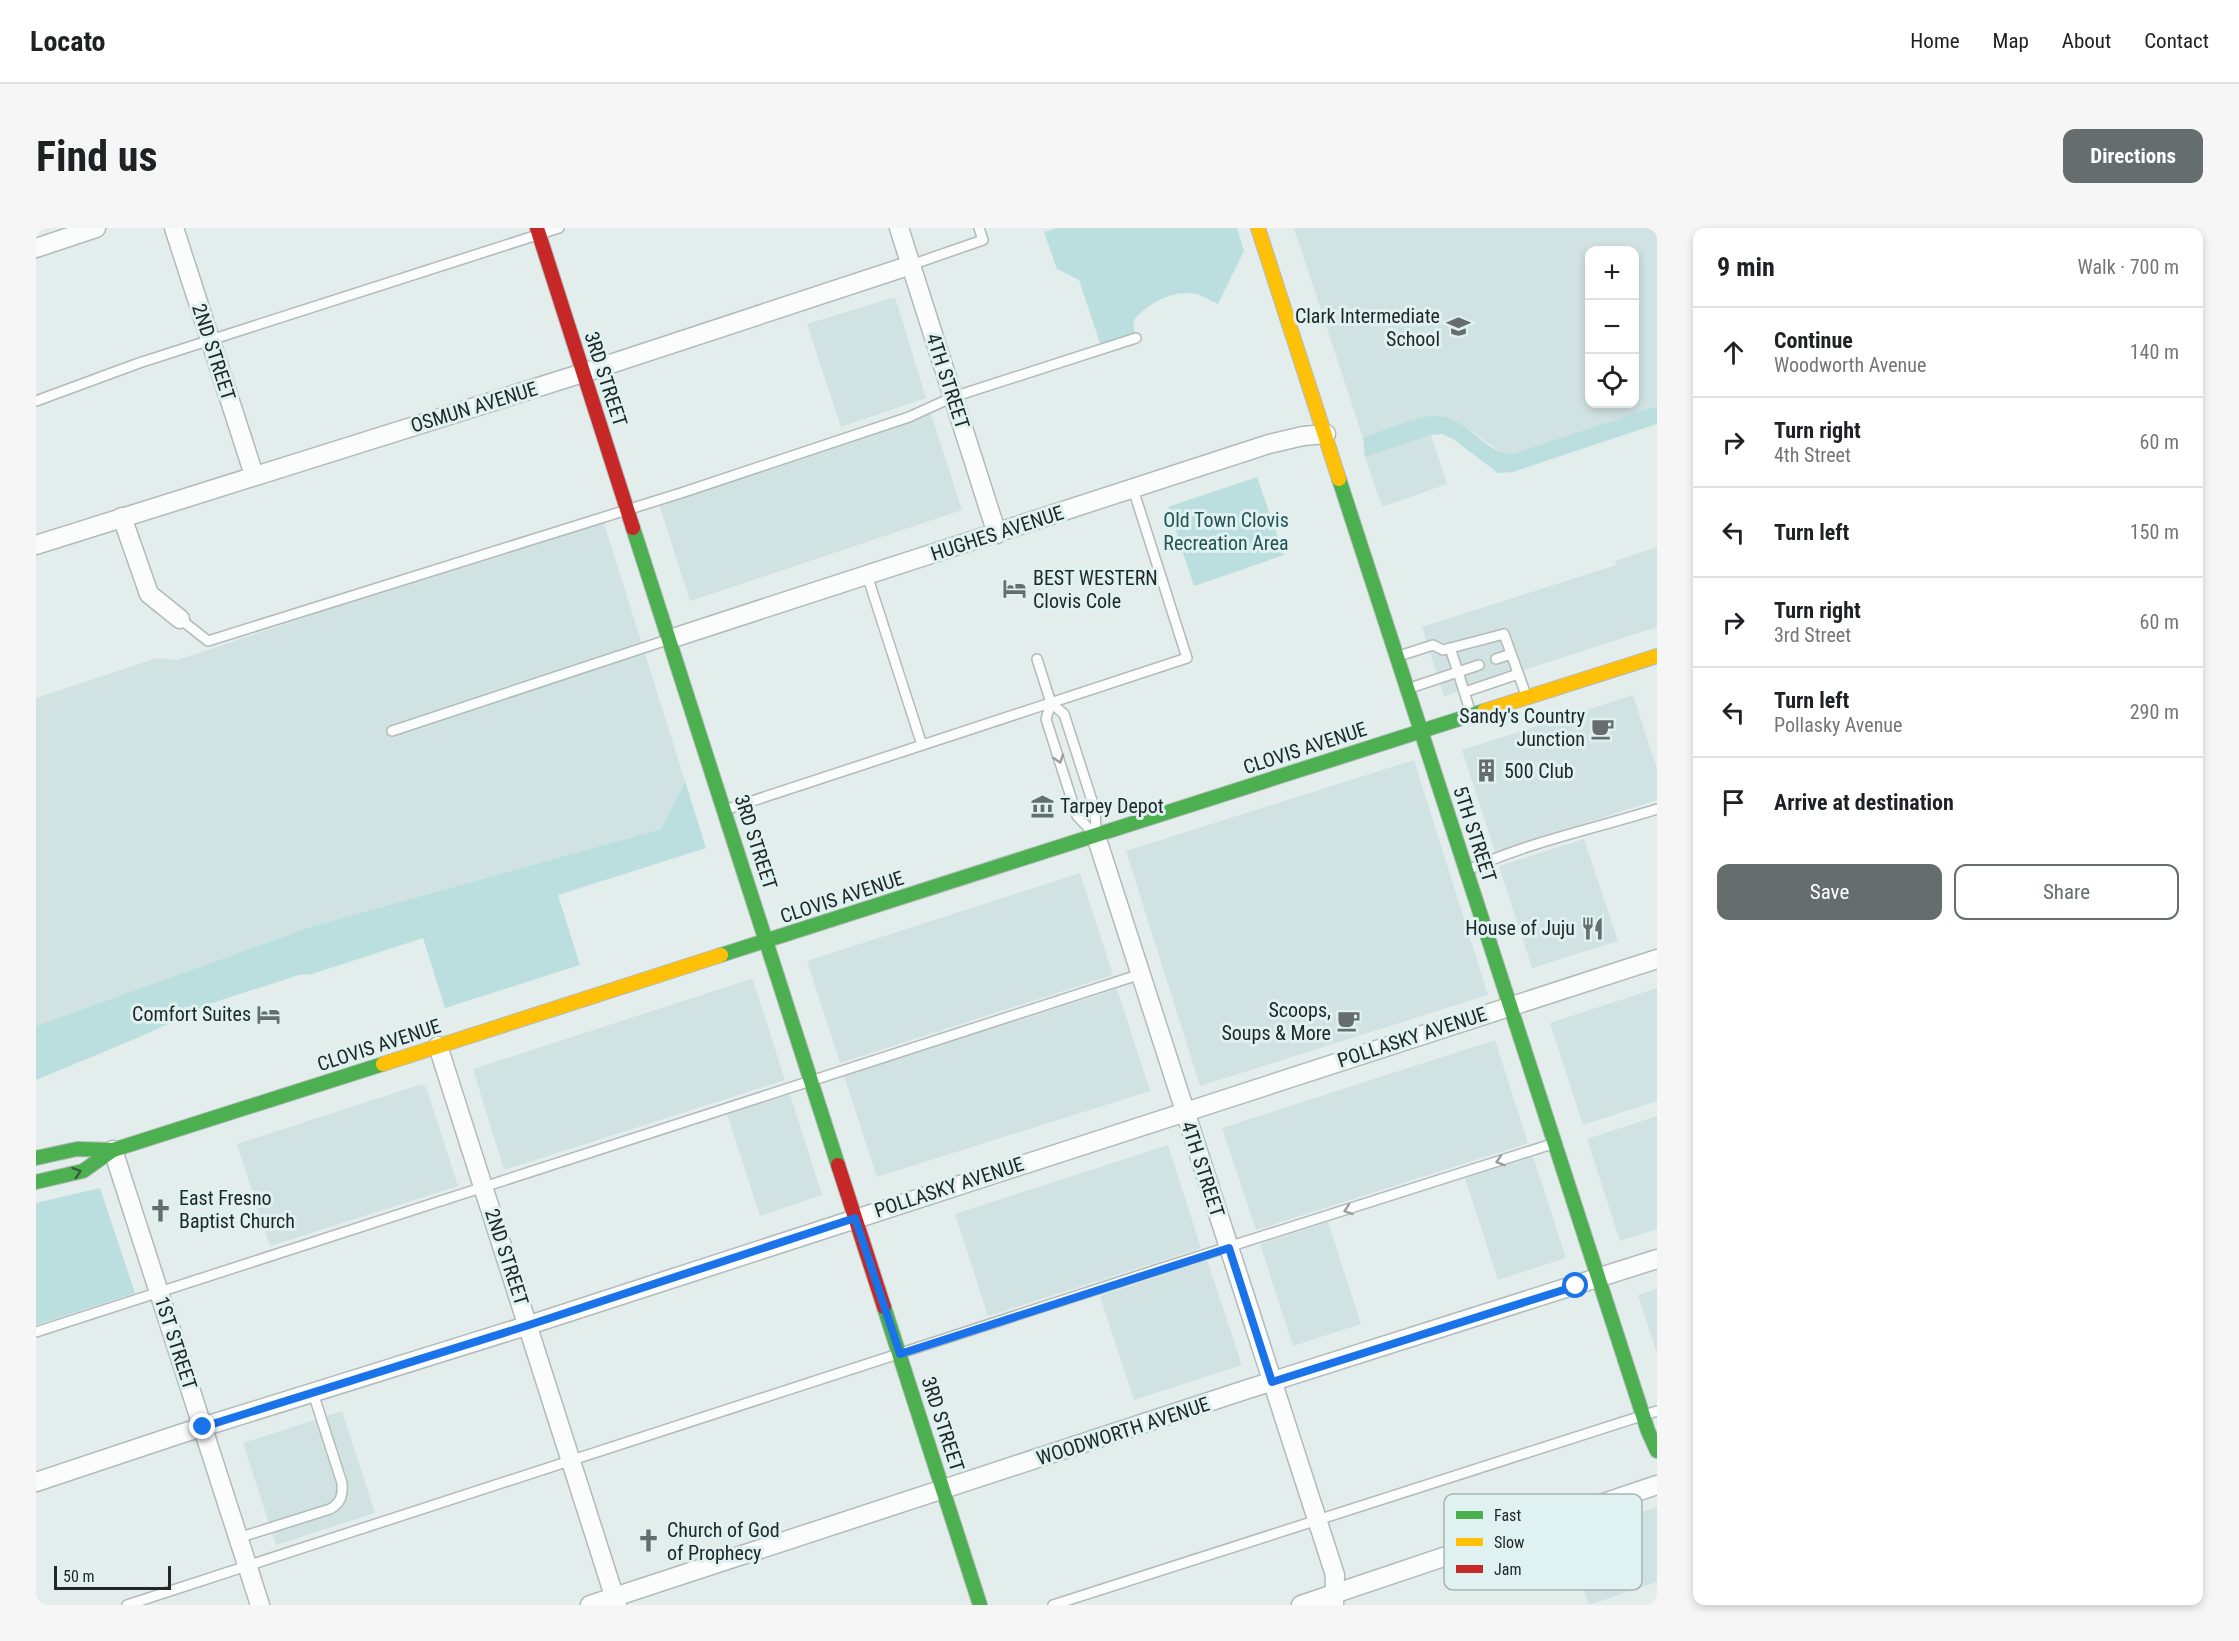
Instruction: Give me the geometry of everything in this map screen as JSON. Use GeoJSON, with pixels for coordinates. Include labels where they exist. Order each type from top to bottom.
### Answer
{"type":"FeatureCollection","features":[{"type":"Feature","properties":{"kind":"main road","name":"5TH STREET"},"geometry":{"type":"LineString","coordinates":[[1258,228],[1512,1005],[1599,1279],[1650,1413],[1657,1451]]}},
{"type":"Feature","properties":{"kind":"main road","name":"3RD STREET"},"geometry":{"type":"LineString","coordinates":[[538,231],[855,1218],[945,1490],[980,1605]]}},
{"type":"Feature","properties":{"kind":"main road","name":"CLOVIS AVENUE"},"geometry":{"type":"LineString","coordinates":[[36,1158],[77,1149],[112,1150],[768,942],[1471,715],[1654,660]]}},
{"type":"Feature","properties":{"kind":"main road"},"geometry":{"type":"LineString","coordinates":[[36,1182],[83,1171],[112,1150]]}},
{"type":"Feature","properties":{"kind":"street"},"geometry":{"type":"LineString","coordinates":[[36,248],[96,228]]}},
{"type":"Feature","properties":{"kind":"street","name":"2ND STREET"},"geometry":{"type":"LineString","coordinates":[[174,228],[254,475]]}},
{"type":"Feature","properties":{"kind":"street","name":"4TH STREET"},"geometry":{"type":"LineString","coordinates":[[899,228],[997,534]]}},
{"type":"Feature","properties":{"kind":"street","name":"OSMUN AVENUE"},"geometry":{"type":"LineString","coordinates":[[36,545],[583,373],[911,265]]}},
{"type":"Feature","properties":{"kind":"street","name":"HUGHES AVENUE"},"geometry":{"type":"LineString","coordinates":[[670,639],[1285,440],[1326,434]]}},
{"type":"Feature","properties":{"kind":"street"},"geometry":{"type":"LineString","coordinates":[[122,517],[149,594],[180,619]]}},
{"type":"Feature","properties":{"kind":"street","name":"4TH STREET"},"geometry":{"type":"LineString","coordinates":[[1096,836],[1335,1575],[1334,1600]]}},
{"type":"Feature","properties":{"kind":"street","name":"POLLASKY AVENUE"},"geometry":{"type":"LineString","coordinates":[[36,1482],[529,1325],[1657,958]]}},
{"type":"Feature","properties":{"kind":"street","name":"2ND STREET"},"geometry":{"type":"LineString","coordinates":[[438,1046],[616,1601]]}},
{"type":"Feature","properties":{"kind":"street","name":"1ST STREET"},"geometry":{"type":"LineString","coordinates":[[112,1150],[260,1605]]}},
{"type":"Feature","properties":{"kind":"street","name":"WOODWORTH AVENUE"},"geometry":{"type":"LineString","coordinates":[[590,1605],[616,1601],[1272,1382],[1657,1259]]}},
{"type":"Feature","properties":{"kind":"street"},"geometry":{"type":"LineString","coordinates":[[1632,1494],[1657,1485]]}},
{"type":"Feature","properties":{"kind":"street"},"geometry":{"type":"LineString","coordinates":[[1301,1605],[1334,1600],[1444,1561]]}},
{"type":"Feature","properties":{"kind":"lane"},"geometry":{"type":"LineString","coordinates":[[36,401],[140,363],[538,231],[559,228]]}},
{"type":"Feature","properties":{"kind":"lane"},"geometry":{"type":"LineString","coordinates":[[911,265],[982,240],[979,228]]}},
{"type":"Feature","properties":{"kind":"lane"},"geometry":{"type":"LineString","coordinates":[[180,619],[208,641],[627,508],[681,493],[909,417],[953,397],[1136,338]]}},
{"type":"Feature","properties":{"kind":"lane"},"geometry":{"type":"LineString","coordinates":[[725,810],[1187,658],[1133,489]]}},
{"type":"Feature","properties":{"kind":"lane"},"geometry":{"type":"LineString","coordinates":[[867,575],[922,745]]}},
{"type":"Feature","properties":{"kind":"lane"},"geometry":{"type":"LineString","coordinates":[[1397,657],[1433,645],[1443,650],[1504,634],[1527,698]]}},
{"type":"Feature","properties":{"kind":"lane"},"geometry":{"type":"LineString","coordinates":[[392,731],[670,639]]}},
{"type":"Feature","properties":{"kind":"lane"},"geometry":{"type":"LineString","coordinates":[[1450,648],[1471,715]]}},
{"type":"Feature","properties":{"kind":"lane"},"geometry":{"type":"LineString","coordinates":[[1496,659],[1511,654]]}},
{"type":"Feature","properties":{"kind":"lane"},"geometry":{"type":"LineString","coordinates":[[1037,659],[1051,703],[1064,714],[1095,810],[1096,836]]}},
{"type":"Feature","properties":{"kind":"lane"},"geometry":{"type":"LineString","coordinates":[[1408,688],[1479,665]]}},
{"type":"Feature","properties":{"kind":"lane"},"geometry":{"type":"LineString","coordinates":[[1465,692],[1518,674]]}},
{"type":"Feature","properties":{"kind":"lane"},"geometry":{"type":"LineString","coordinates":[[1051,703],[1046,719],[1077,816],[1096,836]]}},
{"type":"Feature","properties":{"kind":"lane"},"geometry":{"type":"LineString","coordinates":[[1467,870],[1520,850],[1657,809]]}},
{"type":"Feature","properties":{"kind":"lane"},"geometry":{"type":"LineString","coordinates":[[36,1332],[1141,974]]}},
{"type":"Feature","properties":{"kind":"lane"},"geometry":{"type":"LineString","coordinates":[[127,1605],[1556,1143]]}},
{"type":"Feature","properties":{"kind":"lane"},"geometry":{"type":"LineString","coordinates":[[238,1538],[330,1509],[340,1500],[343,1492],[342,1483],[313,1393]]}},
{"type":"Feature","properties":{"kind":"lane"},"geometry":{"type":"LineString","coordinates":[[1053,1605],[1650,1413]]}},
{"type":"Feature","properties":{"kind":"shaded area","name":"Clark Intermediate School"},"geometry":{"type":"Polygon","coordinates":[[[1294,228],[1657,228],[1657,406],[1512,454],[1503,453],[1455,420],[1439,416],[1425,417],[1363,438],[1294,228]]]}},
{"type":"Feature","properties":{"kind":"shaded area"},"geometry":{"type":"Polygon","coordinates":[[[895,297],[926,398],[841,427],[807,324],[895,297]]]}},
{"type":"Feature","properties":{"kind":"shaded area"},"geometry":{"type":"Polygon","coordinates":[[[929,408],[962,510],[690,601],[657,498],[929,408]]]}},
{"type":"Feature","properties":{"kind":"shaded area"},"geometry":{"type":"Polygon","coordinates":[[[1431,435],[1447,484],[1382,507],[1365,457],[1431,435]]]}},
{"type":"Feature","properties":{"kind":"shaded area"},"geometry":{"type":"Polygon","coordinates":[[[602,517],[685,781],[661,829],[310,927],[36,1026],[36,698],[157,658],[177,660],[190,656],[602,517]]]}},
{"type":"Feature","properties":{"kind":"shaded area"},"geometry":{"type":"Polygon","coordinates":[[[1657,547],[1657,627],[1444,696],[1422,627],[1616,565],[1615,561],[1657,547]]]}},
{"type":"Feature","properties":{"kind":"shaded area"},"geometry":{"type":"Polygon","coordinates":[[[1633,695],[1657,769],[1657,800],[1495,852],[1462,750],[1633,695]]]}},
{"type":"Feature","properties":{"kind":"shaded area"},"geometry":{"type":"Polygon","coordinates":[[[1414,760],[1488,995],[1200,1086],[1126,851],[1414,760]]]}},
{"type":"Feature","properties":{"kind":"shaded area"},"geometry":{"type":"Polygon","coordinates":[[[1584,839],[1618,941],[1532,968],[1499,866],[1584,839]]]}},
{"type":"Feature","properties":{"kind":"shaded area"},"geometry":{"type":"Polygon","coordinates":[[[1080,873],[1113,975],[840,1063],[807,961],[1080,873]]]}},
{"type":"Feature","properties":{"kind":"shaded area"},"geometry":{"type":"Polygon","coordinates":[[[751,979],[785,1080],[504,1170],[473,1069],[751,979]]]}},
{"type":"Feature","properties":{"kind":"shaded area"},"geometry":{"type":"Polygon","coordinates":[[[1657,988],[1657,1101],[1583,1125],[1550,1023],[1657,988]]]}},
{"type":"Feature","properties":{"kind":"shaded area"},"geometry":{"type":"Polygon","coordinates":[[[1117,989],[1150,1091],[877,1177],[844,1076],[1117,989]]]}},
{"type":"Feature","properties":{"kind":"shaded area"},"geometry":{"type":"Polygon","coordinates":[[[1495,1040],[1528,1143],[1256,1230],[1222,1128],[1495,1040]]]}},
{"type":"Feature","properties":{"kind":"shaded area"},"geometry":{"type":"Polygon","coordinates":[[[422,1084],[426,1087],[458,1186],[270,1246],[237,1144],[422,1084]]]}},
{"type":"Feature","properties":{"kind":"shaded area"},"geometry":{"type":"Polygon","coordinates":[[[790,1094],[822,1195],[760,1216],[727,1114],[790,1094]]]}},
{"type":"Feature","properties":{"kind":"shaded area"},"geometry":{"type":"Polygon","coordinates":[[[1657,1116],[1657,1229],[1620,1241],[1587,1139],[1657,1116]]]}},
{"type":"Feature","properties":{"kind":"shaded area"},"geometry":{"type":"Polygon","coordinates":[[[1168,1145],[1201,1248],[988,1316],[955,1214],[1168,1145]]]}},
{"type":"Feature","properties":{"kind":"shaded area"},"geometry":{"type":"Polygon","coordinates":[[[1533,1156],[1566,1258],[1498,1280],[1465,1178],[1533,1156]]]}},
{"type":"Feature","properties":{"kind":"shaded area"},"geometry":{"type":"Polygon","coordinates":[[[1328,1222],[1361,1324],[1293,1346],[1260,1244],[1328,1222]]]}},
{"type":"Feature","properties":{"kind":"shaded area"},"geometry":{"type":"Polygon","coordinates":[[[1207,1260],[1242,1365],[1134,1400],[1100,1296],[1207,1260]]]}},
{"type":"Feature","properties":{"kind":"shaded area"},"geometry":{"type":"Polygon","coordinates":[[[1657,1289],[1657,1354],[1638,1295],[1657,1289]]]}},
{"type":"Feature","properties":{"kind":"shaded area"},"geometry":{"type":"Polygon","coordinates":[[[342,1411],[375,1513],[276,1545],[243,1443],[342,1411]]]}},
{"type":"Feature","properties":{"kind":"shaded area"},"geometry":{"type":"Polygon","coordinates":[[[1657,1507],[1657,1582],[1642,1587],[1642,1512],[1657,1507]]]}},
{"type":"Feature","properties":{"kind":"shaded area"},"geometry":{"type":"Polygon","coordinates":[[[1584,1590],[1633,1590],[1589,1605],[1584,1590]]]}},
{"type":"Feature","properties":{"kind":"green space"},"geometry":{"type":"Polygon","coordinates":[[[1057,228],[1237,228],[1244,251],[1218,304],[1205,297],[1187,293],[1161,299],[1145,309],[1133,322],[1136,338],[1102,349],[1079,280],[1057,269],[1044,232],[1057,228]]]}},
{"type":"Feature","properties":{"kind":"green space"},"geometry":{"type":"Polygon","coordinates":[[[1657,406],[1657,424],[1513,472],[1498,473],[1453,439],[1442,434],[1431,435],[1365,457],[1363,438],[1412,420],[1431,416],[1449,418],[1493,448],[1512,454],[1657,406]]]}},
{"type":"Feature","properties":{"kind":"green space","name":"Old Town Clovis Recreation Area"},"geometry":{"type":"Polygon","coordinates":[[[1257,477],[1284,555],[1194,586],[1168,507],[1257,477]]]}},
{"type":"Feature","properties":{"kind":"green space"},"geometry":{"type":"Polygon","coordinates":[[[685,781],[706,848],[558,895],[580,965],[445,1008],[423,938],[212,1003],[142,1036],[36,1080],[36,1026],[310,927],[661,829],[685,781]]]}},
{"type":"Feature","properties":{"kind":"green space"},"geometry":{"type":"Polygon","coordinates":[[[100,1188],[135,1293],[36,1325],[36,1203],[100,1188]]]}},
{"type":"Feature","properties":{"kind":"traffic: fast"},"geometry":{"type":"LineString","coordinates":[[1339,479],[1421,731]]}},
{"type":"Feature","properties":{"kind":"traffic: fast"},"geometry":{"type":"LineString","coordinates":[[633,528],[838,1165]]}},
{"type":"Feature","properties":{"kind":"traffic: fast"},"geometry":{"type":"LineString","coordinates":[[721,955],[1484,711]]}},
{"type":"Feature","properties":{"kind":"traffic: fast"},"geometry":{"type":"LineString","coordinates":[[1421,731],[1648,1431],[1657,1451]]}},
{"type":"Feature","properties":{"kind":"traffic: fast"},"geometry":{"type":"LineString","coordinates":[[36,1158],[77,1149],[113,1150],[383,1064]]}},
{"type":"Feature","properties":{"kind":"traffic: fast"},"geometry":{"type":"LineString","coordinates":[[36,1182],[83,1171],[113,1150]]}},
{"type":"Feature","properties":{"kind":"traffic: fast"},"geometry":{"type":"LineString","coordinates":[[884,1307],[980,1605]]}},
{"type":"Feature","properties":{"kind":"traffic: slow"},"geometry":{"type":"LineString","coordinates":[[1258,228],[1339,479]]}},
{"type":"Feature","properties":{"kind":"traffic: slow"},"geometry":{"type":"LineString","coordinates":[[1484,711],[1657,656]]}},
{"type":"Feature","properties":{"kind":"traffic: slow"},"geometry":{"type":"LineString","coordinates":[[383,1064],[721,955]]}},
{"type":"Feature","properties":{"kind":"traffic: jam"},"geometry":{"type":"LineString","coordinates":[[537,228],[633,528]]}},
{"type":"Feature","properties":{"kind":"traffic: jam"},"geometry":{"type":"LineString","coordinates":[[838,1165],[884,1307]]}},
{"type":"Feature","properties":{"kind":"place","name":"Clark Intermediate School"},"geometry":{"type":"Point","coordinates":[1458,327]}},
{"type":"Feature","properties":{"kind":"place","name":"BEST WESTERN Clovis Cole"},"geometry":{"type":"Point","coordinates":[1015,589]}},
{"type":"Feature","properties":{"kind":"place","name":"Sandy's Country Junction"},"geometry":{"type":"Point","coordinates":[1603,728]}},
{"type":"Feature","properties":{"kind":"place","name":"500 Club"},"geometry":{"type":"Point","coordinates":[1486,771]}},
{"type":"Feature","properties":{"kind":"place","name":"Tarpey Depot"},"geometry":{"type":"Point","coordinates":[1042,806]}},
{"type":"Feature","properties":{"kind":"place","name":"House of Juju"},"geometry":{"type":"Point","coordinates":[1593,928]}},
{"type":"Feature","properties":{"kind":"place","name":"Comfort Suites"},"geometry":{"type":"Point","coordinates":[269,1014]}},
{"type":"Feature","properties":{"kind":"place","name":"Scoops, Soups & More"},"geometry":{"type":"Point","coordinates":[1349,1021]}},
{"type":"Feature","properties":{"kind":"place","name":"East Fresno Baptist Church"},"geometry":{"type":"Point","coordinates":[161,1210]}},
{"type":"Feature","properties":{"kind":"place","name":"Church of God of Prophecy"},"geometry":{"type":"Point","coordinates":[649,1541]}},
{"type":"Feature","properties":{"kind":"route"},"geometry":{"type":"LineString","coordinates":[[203,1427],[529,1325],[855,1218],[900,1354],[1229,1248],[1272,1382],[1576,1286]]}}]}
